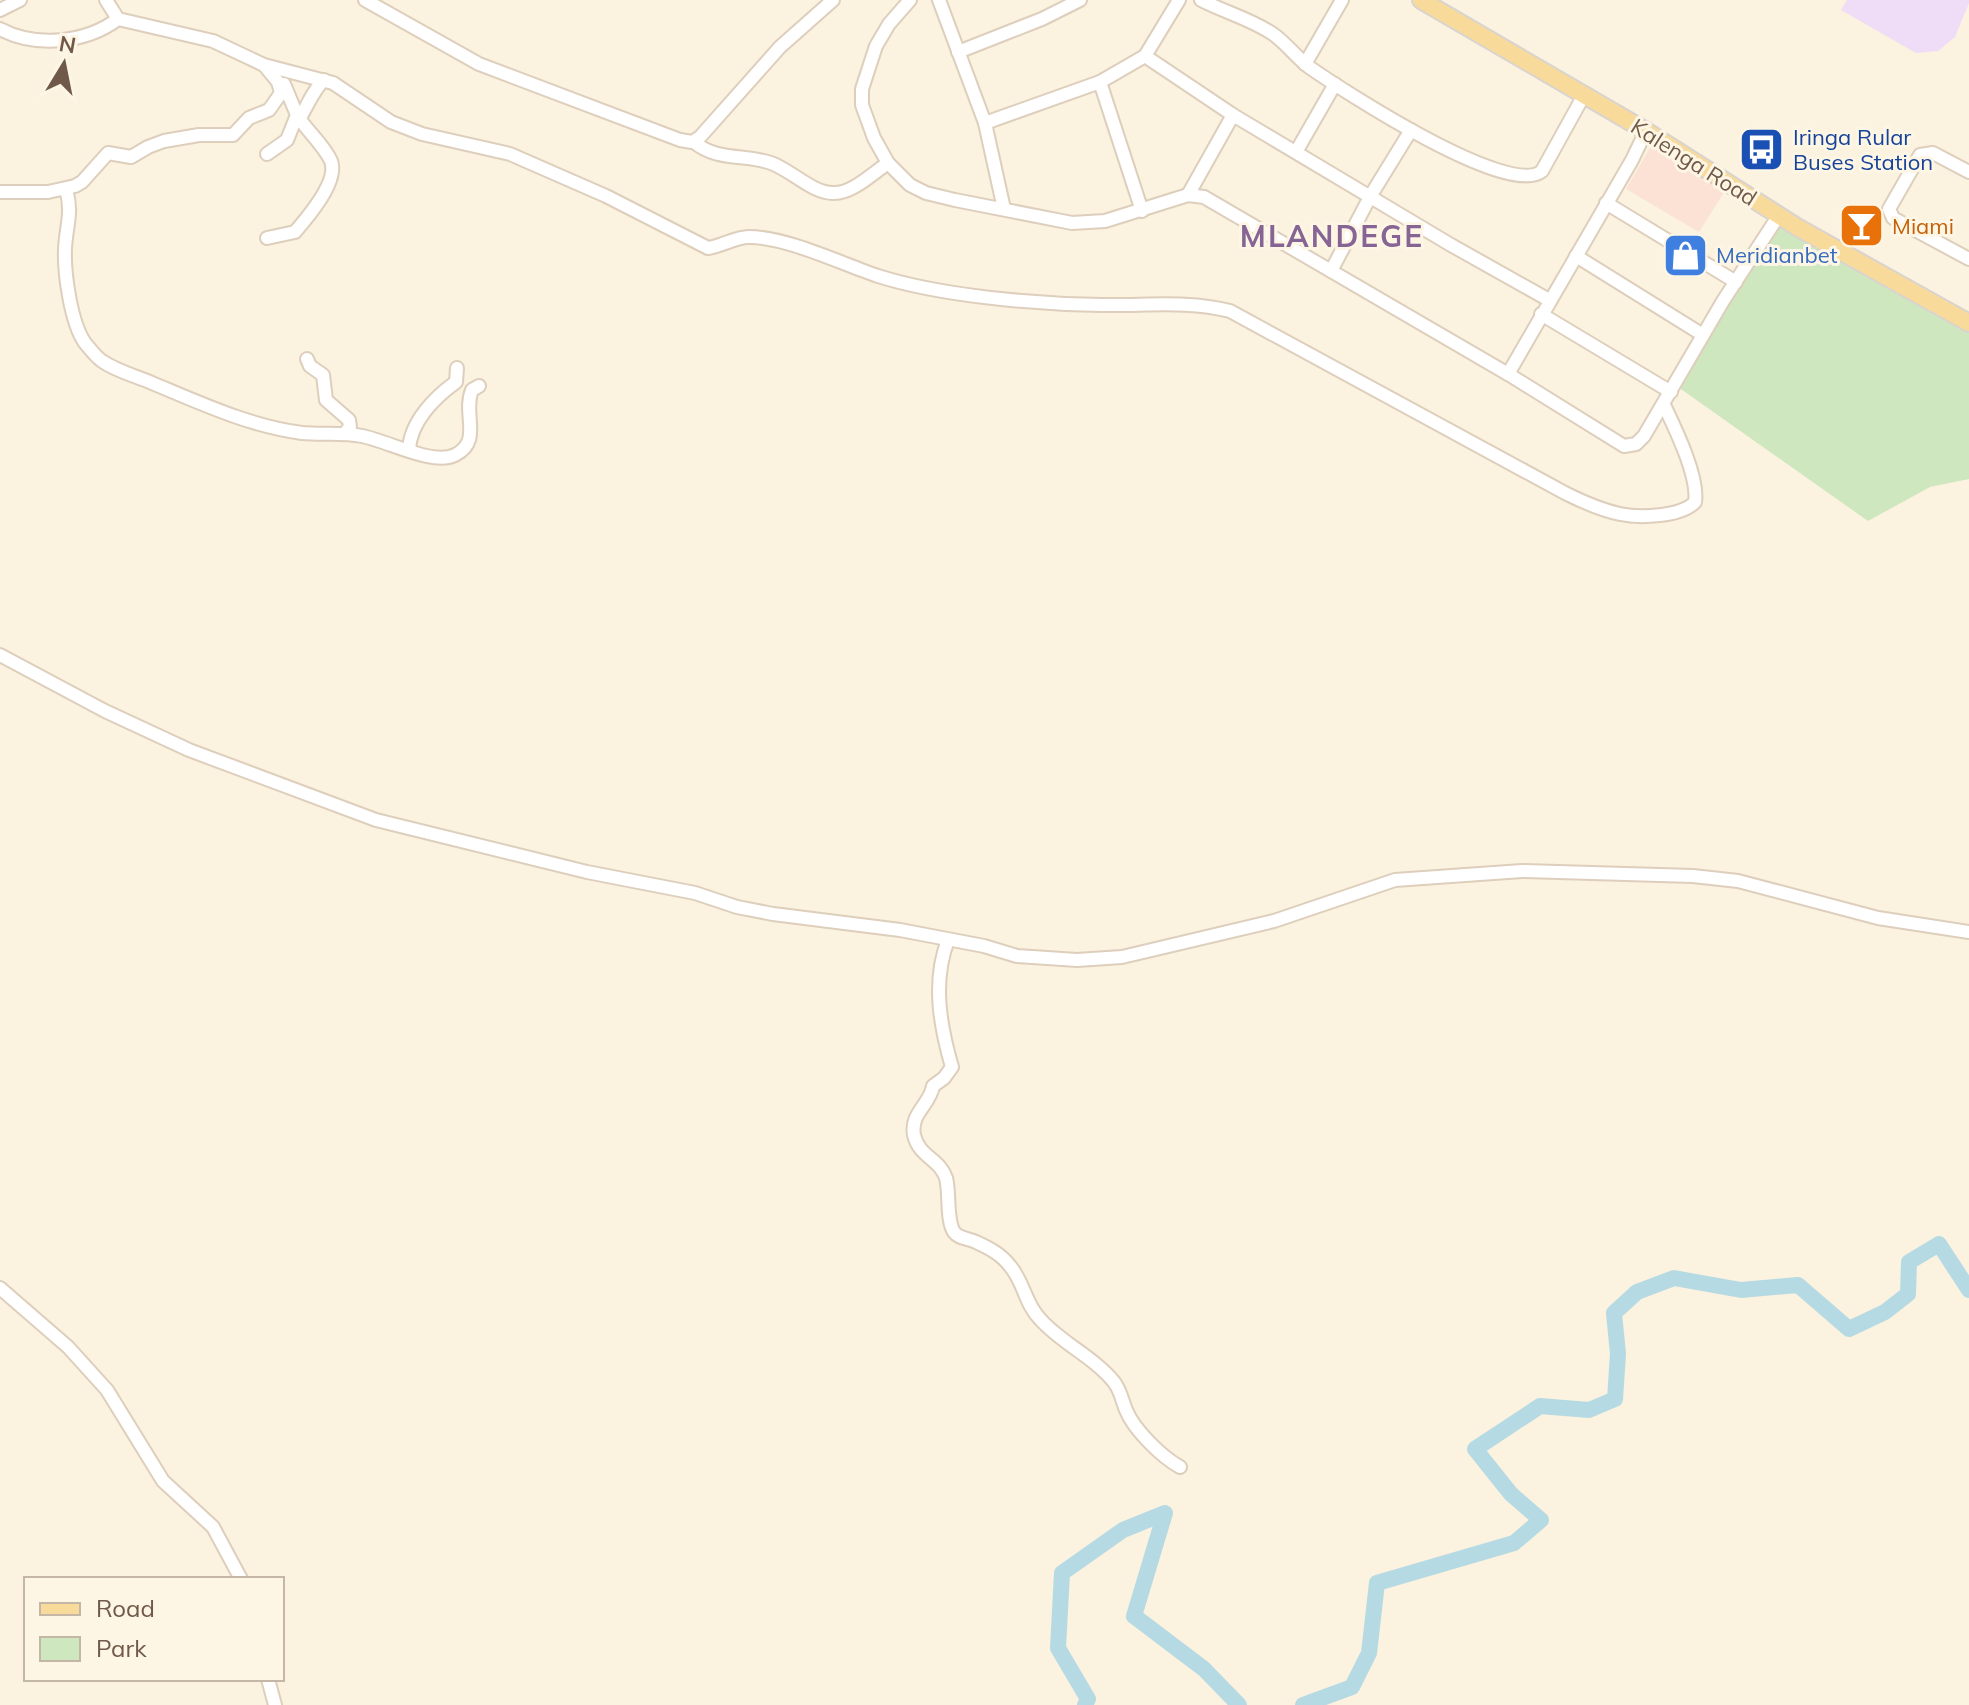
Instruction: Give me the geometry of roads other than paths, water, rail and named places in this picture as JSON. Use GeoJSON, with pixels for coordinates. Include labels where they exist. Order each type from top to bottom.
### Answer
{"type":"FeatureCollection","features":[{"type":"Feature","properties":{"kind":"main road","name":"Kalenga Road"},"geometry":{"type":"LineString","coordinates":[[1421,0],[1646,131],[1779,215],[1969,323]]}},
{"type":"Feature","properties":{"kind":"street"},"geometry":{"type":"LineString","coordinates":[[0,10],[20,0]]}},
{"type":"Feature","properties":{"kind":"street"},"geometry":{"type":"LineString","coordinates":[[106,0],[118,19],[213,41],[264,65],[324,80],[399,126],[510,154],[606,196],[708,248],[744,237],[759,238],[802,248],[879,276],[918,285],[1078,305],[1205,305],[1230,311],[1565,493],[1620,514],[1668,513],[1687,509],[1695,502],[1695,491],[1682,446],[1664,405]]}},
{"type":"Feature","properties":{"kind":"street"},"geometry":{"type":"LineString","coordinates":[[365,0],[479,64],[680,140],[694,142],[719,155],[770,163],[828,193],[847,191],[888,163]]}},
{"type":"Feature","properties":{"kind":"street"},"geometry":{"type":"LineString","coordinates":[[694,142],[780,47],[833,0]]}},
{"type":"Feature","properties":{"kind":"street"},"geometry":{"type":"LineString","coordinates":[[910,0],[889,24],[876,46],[862,89],[862,105],[874,138],[888,163],[910,185],[926,193],[1072,223],[1105,221],[1188,195],[1204,197],[1508,374],[1624,446],[1636,444],[1664,405],[1703,335],[1779,215]]}},
{"type":"Feature","properties":{"kind":"street"},"geometry":{"type":"LineString","coordinates":[[939,0],[985,123],[1004,209]]}},
{"type":"Feature","properties":{"kind":"street"},"geometry":{"type":"LineString","coordinates":[[958,52],[1042,19],[1080,0]]}},
{"type":"Feature","properties":{"kind":"street"},"geometry":{"type":"LineString","coordinates":[[985,123],[1100,82],[1145,56],[1179,0]]}},
{"type":"Feature","properties":{"kind":"street"},"geometry":{"type":"LineString","coordinates":[[1201,0],[1274,35],[1305,64],[1411,130],[1472,162],[1516,175],[1532,176],[1542,171],[1584,95]]}},
{"type":"Feature","properties":{"kind":"street"},"geometry":{"type":"LineString","coordinates":[[1305,64],[1342,0]]}},
{"type":"Feature","properties":{"kind":"street"},"geometry":{"type":"LineString","coordinates":[[0,29],[22,39],[69,39],[99,32],[118,19]]}},
{"type":"Feature","properties":{"kind":"street"},"geometry":{"type":"LineString","coordinates":[[1145,56],[1233,115],[1549,300]]}},
{"type":"Feature","properties":{"kind":"street"},"geometry":{"type":"LineString","coordinates":[[0,192],[66,189],[82,182],[108,153],[131,157],[164,141],[199,135],[233,135],[249,118],[269,110],[281,93],[278,82],[264,65]]}},
{"type":"Feature","properties":{"kind":"street"},"geometry":{"type":"LineString","coordinates":[[267,238],[295,232],[327,189],[333,175],[328,156],[298,117],[285,85],[284,70]]}},
{"type":"Feature","properties":{"kind":"street"},"geometry":{"type":"LineString","coordinates":[[267,154],[287,140],[298,117],[311,103],[314,90],[324,80]]}},
{"type":"Feature","properties":{"kind":"street"},"geometry":{"type":"LineString","coordinates":[[1100,82],[1142,211]]}},
{"type":"Feature","properties":{"kind":"street"},"geometry":{"type":"LineString","coordinates":[[1296,152],[1335,84]]}},
{"type":"Feature","properties":{"kind":"street"},"geometry":{"type":"LineString","coordinates":[[1188,195],[1233,115]]}},
{"type":"Feature","properties":{"kind":"street"},"geometry":{"type":"LineString","coordinates":[[1331,271],[1371,195],[1411,130]]}},
{"type":"Feature","properties":{"kind":"street"},"geometry":{"type":"LineString","coordinates":[[1508,374],[1646,131]]}},
{"type":"Feature","properties":{"kind":"street"},"geometry":{"type":"LineString","coordinates":[[1969,172],[1933,153],[1920,155],[1889,209],[1893,218],[1969,259]]}},
{"type":"Feature","properties":{"kind":"street"},"geometry":{"type":"LineString","coordinates":[[66,189],[71,213],[65,252],[75,325],[102,360],[221,413],[304,433],[361,436],[434,459],[444,459],[463,449],[471,438],[468,399],[472,390],[479,386]]}},
{"type":"Feature","properties":{"kind":"street"},"geometry":{"type":"LineString","coordinates":[[1606,203],[1736,282]]}},
{"type":"Feature","properties":{"kind":"street"},"geometry":{"type":"LineString","coordinates":[[1576,256],[1703,335]]}},
{"type":"Feature","properties":{"kind":"street"},"geometry":{"type":"LineString","coordinates":[[1541,314],[1671,392]]}},
{"type":"Feature","properties":{"kind":"street"},"geometry":{"type":"LineString","coordinates":[[307,359],[310,366],[323,375],[326,400],[349,420],[350,427],[344,434]]}},
{"type":"Feature","properties":{"kind":"street"},"geometry":{"type":"LineString","coordinates":[[409,450],[409,438],[416,426],[436,398],[456,382],[457,368]]}},
{"type":"Feature","properties":{"kind":"street"},"geometry":{"type":"LineString","coordinates":[[0,655],[105,711],[189,750],[376,820],[575,869],[695,893],[737,907],[900,930],[984,946],[1017,956],[1110,959],[1274,921],[1395,880],[1522,871],[1693,876],[1738,881],[1878,918],[1969,932]]}},
{"type":"Feature","properties":{"kind":"street"},"geometry":{"type":"LineString","coordinates":[[948,940],[942,958],[940,1005],[943,1040],[952,1067],[933,1086],[930,1098],[920,1109],[914,1125],[920,1148],[940,1167],[947,1180],[953,1230],[960,1237],[972,1240],[1002,1257],[1017,1274],[1027,1300],[1041,1321],[1114,1381],[1130,1418],[1160,1453],[1180,1467]]}},
{"type":"Feature","properties":{"kind":"street"},"geometry":{"type":"LineString","coordinates":[[0,1288],[68,1347],[107,1390],[163,1481],[213,1527],[240,1577]]}},
{"type":"Feature","properties":{"kind":"street"},"geometry":{"type":"LineString","coordinates":[[269,1681],[275,1705]]}},
{"type":"Feature","properties":{"kind":"waterway"},"geometry":{"type":"LineString","coordinates":[[1303,1705],[1352,1687],[1369,1653],[1377,1583],[1514,1543],[1541,1520],[1511,1494],[1475,1449],[1540,1406],[1589,1410],[1615,1399],[1618,1354],[1614,1313],[1637,1292],[1674,1278],[1741,1290],[1798,1285],[1849,1329],[1885,1312],[1908,1294],[1909,1262],[1939,1244],[1969,1290]]}},
{"type":"Feature","properties":{"kind":"waterway"},"geometry":{"type":"LineString","coordinates":[[1085,1705],[1088,1699],[1058,1648],[1062,1573],[1123,1530],[1165,1513],[1134,1616],[1204,1669],[1239,1705]]}},
{"type":"Feature","properties":{"kind":"place","name":"Iringa Rular Buses Station"},"geometry":{"type":"Point","coordinates":[1762,150]}},
{"type":"Feature","properties":{"kind":"place","name":"Miami"},"geometry":{"type":"Point","coordinates":[1861,226]}},
{"type":"Feature","properties":{"kind":"place","name":"Meridianbet"},"geometry":{"type":"Point","coordinates":[1685,255]}},
{"type":"Feature","properties":{"kind":"district","name":"MLANDEGE"},"geometry":{"type":"Point","coordinates":[1332,237]}}]}
